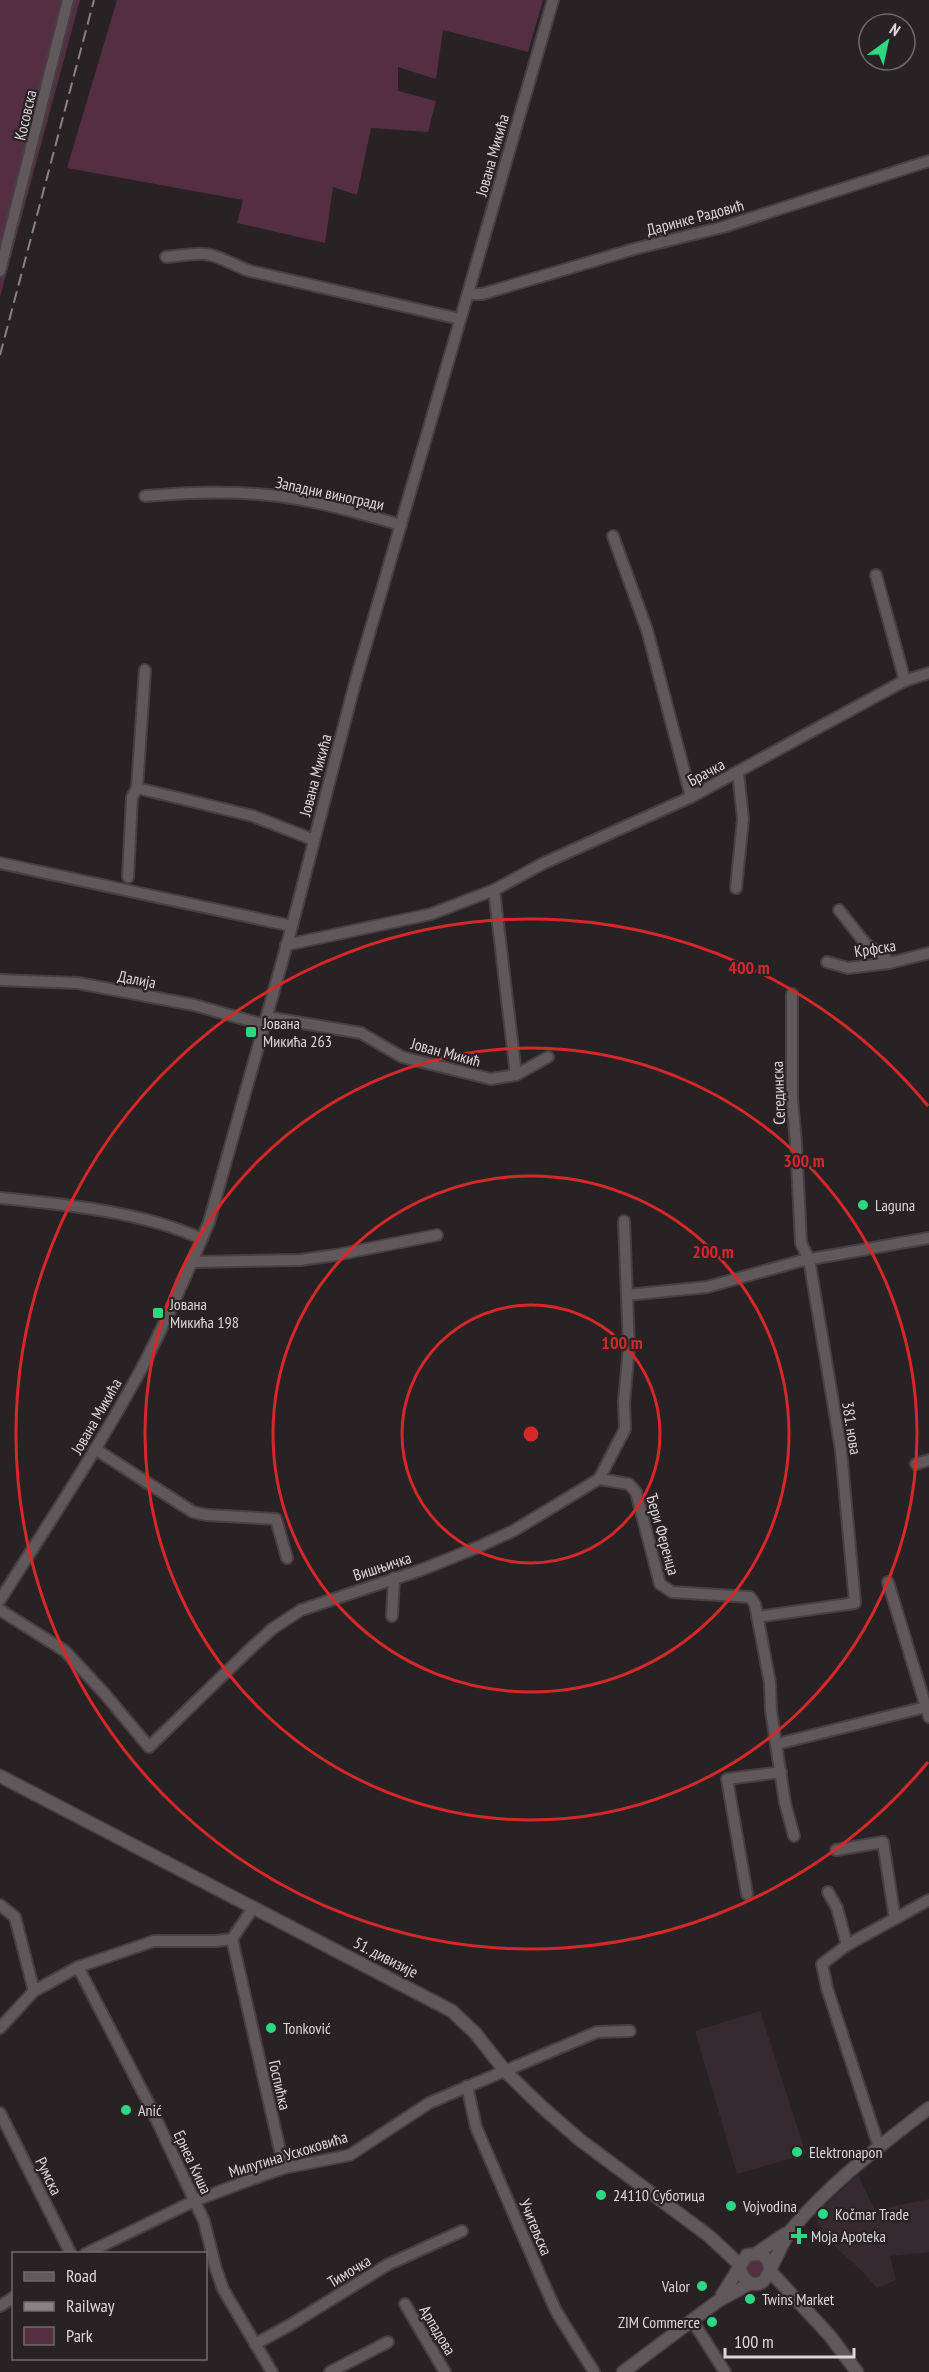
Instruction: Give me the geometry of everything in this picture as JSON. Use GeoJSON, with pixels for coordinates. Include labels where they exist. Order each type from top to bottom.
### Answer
{"type":"FeatureCollection","features":[{"type":"Feature","properties":{"kind":"street","name":"Косовска"},"geometry":{"type":"LineString","coordinates":[[0,271],[68,0]]}},
{"type":"Feature","properties":{"kind":"street","name":"Јована Микића"},"geometry":{"type":"LineString","coordinates":[[0,1600],[95,1449],[138,1374],[209,1222],[292,926],[353,690],[553,0]]}},
{"type":"Feature","properties":{"kind":"street","name":"Даринке Радовић"},"geometry":{"type":"LineString","coordinates":[[468,294],[482,294],[634,249],[723,227],[929,161]]}},
{"type":"Feature","properties":{"kind":"street"},"geometry":{"type":"LineString","coordinates":[[166,256],[206,254],[250,271],[460,319]]}},
{"type":"Feature","properties":{"kind":"street","name":"Западни виногради"},"geometry":{"type":"LineString","coordinates":[[145,496],[208,492],[267,495],[325,505],[401,525]]}},
{"type":"Feature","properties":{"kind":"street"},"geometry":{"type":"LineString","coordinates":[[613,536],[647,630],[691,797]]}},
{"type":"Feature","properties":{"kind":"street"},"geometry":{"type":"LineString","coordinates":[[876,575],[905,681]]}},
{"type":"Feature","properties":{"kind":"street"},"geometry":{"type":"LineString","coordinates":[[128,877],[132,796],[137,788],[145,670]]}},
{"type":"Feature","properties":{"kind":"street","name":"Брачка"},"geometry":{"type":"LineString","coordinates":[[286,945],[431,914],[494,890],[544,863],[691,797],[905,681],[929,673]]}},
{"type":"Feature","properties":{"kind":"street"},"geometry":{"type":"LineString","coordinates":[[736,888],[743,819],[738,772]]}},
{"type":"Feature","properties":{"kind":"street"},"geometry":{"type":"LineString","coordinates":[[137,788],[253,816],[314,840]]}},
{"type":"Feature","properties":{"kind":"street"},"geometry":{"type":"LineString","coordinates":[[0,863],[292,926]]}},
{"type":"Feature","properties":{"kind":"street"},"geometry":{"type":"LineString","coordinates":[[494,890],[516,1075]]}},
{"type":"Feature","properties":{"kind":"street"},"geometry":{"type":"LineString","coordinates":[[840,910],[865,943],[885,957],[889,963]]}},
{"type":"Feature","properties":{"kind":"street","name":"Крфска"},"geometry":{"type":"LineString","coordinates":[[827,962],[848,968],[889,963],[929,953]]}},
{"type":"Feature","properties":{"kind":"street","name":"Далија"},"geometry":{"type":"LineString","coordinates":[[0,980],[78,983],[266,1021]]}},
{"type":"Feature","properties":{"kind":"street","name":"Сегединска"},"geometry":{"type":"LineString","coordinates":[[792,994],[792,1099],[801,1243],[809,1259]]}},
{"type":"Feature","properties":{"kind":"street","name":"Јован Микић"},"geometry":{"type":"LineString","coordinates":[[266,1021],[361,1033],[402,1057],[491,1079],[516,1075],[548,1057]]}},
{"type":"Feature","properties":{"kind":"street"},"geometry":{"type":"LineString","coordinates":[[0,1198],[63,1204],[134,1218],[202,1239]]}},
{"type":"Feature","properties":{"kind":"street"},"geometry":{"type":"LineString","coordinates":[[599,1479],[625,1429],[624,1402],[629,1347],[624,1221]]}},
{"type":"Feature","properties":{"kind":"street"},"geometry":{"type":"LineString","coordinates":[[192,1262],[300,1260],[437,1235]]}},
{"type":"Feature","properties":{"kind":"street"},"geometry":{"type":"LineString","coordinates":[[627,1295],[707,1287],[809,1259],[929,1238]]}},
{"type":"Feature","properties":{"kind":"street","name":"381. нова"},"geometry":{"type":"LineString","coordinates":[[757,1617],[855,1603],[841,1450],[809,1259]]}},
{"type":"Feature","properties":{"kind":"street"},"geometry":{"type":"LineString","coordinates":[[95,1449],[193,1512],[207,1515],[276,1519],[288,1558]]}},
{"type":"Feature","properties":{"kind":"street"},"geometry":{"type":"LineString","coordinates":[[916,1464],[929,1460]]}},
{"type":"Feature","properties":{"kind":"street","name":"Вишњичка"},"geometry":{"type":"LineString","coordinates":[[0,1610],[64,1651],[104,1693],[149,1747],[272,1629],[301,1610],[478,1548],[513,1531],[599,1479]]}},
{"type":"Feature","properties":{"kind":"street","name":"Ђери Ференца"},"geometry":{"type":"LineString","coordinates":[[599,1479],[629,1484],[636,1492],[660,1584],[672,1592],[750,1597],[755,1605],[770,1683],[771,1711],[785,1803],[794,1836]]}},
{"type":"Feature","properties":{"kind":"street"},"geometry":{"type":"LineString","coordinates":[[392,1616],[394,1578]]}},
{"type":"Feature","properties":{"kind":"street"},"geometry":{"type":"LineString","coordinates":[[777,1744],[928,1712],[888,1582]]}},
{"type":"Feature","properties":{"kind":"street"},"geometry":{"type":"LineString","coordinates":[[747,1894],[726,1779],[781,1772]]}},
{"type":"Feature","properties":{"kind":"street","name":"51. дивизије"},"geometry":{"type":"LineString","coordinates":[[0,1776],[452,2011],[476,2034],[506,2072],[580,2140],[709,2236],[740,2266]]}},
{"type":"Feature","properties":{"kind":"street"},"geometry":{"type":"LineString","coordinates":[[836,1850],[883,1842],[895,1919]]}},
{"type":"Feature","properties":{"kind":"street"},"geometry":{"type":"LineString","coordinates":[[828,1892],[837,1908],[847,1945]]}},
{"type":"Feature","properties":{"kind":"street"},"geometry":{"type":"LineString","coordinates":[[879,2147],[827,1988],[822,1964],[847,1945],[929,1900]]}},
{"type":"Feature","properties":{"kind":"street"},"geometry":{"type":"LineString","coordinates":[[0,1905],[15,1917],[34,1991]]}},
{"type":"Feature","properties":{"kind":"street"},"geometry":{"type":"LineString","coordinates":[[0,2028],[34,1991],[78,1967],[154,1941],[232,1939],[252,1908]]}},
{"type":"Feature","properties":{"kind":"street","name":"Госпићка"},"geometry":{"type":"LineString","coordinates":[[232,1939],[284,2168]]}},
{"type":"Feature","properties":{"kind":"street","name":"Ернеа Киша"},"geometry":{"type":"LineString","coordinates":[[78,1967],[149,2104],[204,2221],[223,2289],[272,2372]]}},
{"type":"Feature","properties":{"kind":"street","name":"Милутина Ускоковића"},"geometry":{"type":"LineString","coordinates":[[87,2252],[194,2201],[284,2168],[350,2155],[429,2103],[597,2032],[630,2031]]}},
{"type":"Feature","properties":{"kind":"street","name":"Учитељска"},"geometry":{"type":"LineString","coordinates":[[467,2086],[476,2127],[540,2275],[556,2311],[594,2372]]}},
{"type":"Feature","properties":{"kind":"street"},"geometry":{"type":"LineString","coordinates":[[623,2372],[718,2301],[753,2283],[764,2280],[778,2248],[789,2232],[833,2184],[929,2108]]}},
{"type":"Feature","properties":{"kind":"street","name":"Румска"},"geometry":{"type":"LineString","coordinates":[[0,2113],[70,2252]]}},
{"type":"Feature","properties":{"kind":"street","name":"Тимочка"},"geometry":{"type":"LineString","coordinates":[[255,2344],[387,2265],[462,2231]]}},
{"type":"Feature","properties":{"kind":"street"},"geometry":{"type":"LineString","coordinates":[[718,2301],[743,2258],[789,2232]]}},
{"type":"Feature","properties":{"kind":"street","name":"51. дивизије"},"geometry":{"type":"LineString","coordinates":[[709,2236],[742,2252],[754,2253]]}},
{"type":"Feature","properties":{"kind":"street"},"geometry":{"type":"LineString","coordinates":[[754,2253],[768,2260],[770,2270],[830,2336],[857,2372]]}},
{"type":"Feature","properties":{"kind":"street"},"geometry":{"type":"LineString","coordinates":[[740,2266],[742,2277],[796,2300]]}},
{"type":"Feature","properties":{"kind":"street","name":"Арпадова"},"geometry":{"type":"LineString","coordinates":[[405,2304],[446,2372]]}},
{"type":"Feature","properties":{"kind":"street"},"geometry":{"type":"LineString","coordinates":[[692,2320],[725,2372]]}},
{"type":"Feature","properties":{"kind":"street"},"geometry":{"type":"LineString","coordinates":[[330,2372],[388,2342]]}},
{"type":"Feature","properties":{"kind":"shaded area"},"geometry":{"type":"Polygon","coordinates":[[[760,2011],[806,2154],[737,2174],[695,2031],[760,2011]]]}},
{"type":"Feature","properties":{"kind":"shaded area"},"geometry":{"type":"Polygon","coordinates":[[[858,2175],[875,2210],[929,2199],[929,2252],[890,2256],[896,2280],[877,2288],[861,2270],[822,2235],[815,2214],[858,2175]]]}},
{"type":"Feature","properties":{"kind":"green space"},"geometry":{"type":"Polygon","coordinates":[[[0,0],[80,0],[0,297],[0,0]]]}},
{"type":"Feature","properties":{"kind":"green space"},"geometry":{"type":"Polygon","coordinates":[[[117,0],[543,0],[528,52],[443,30],[436,79],[398,67],[398,91],[436,101],[428,132],[371,128],[357,195],[333,187],[325,243],[237,223],[243,200],[67,168],[117,0]]]}},
{"type":"Feature","properties":{"kind":"green space"},"geometry":{"type":"Polygon","coordinates":[[[755,2259],[763,2264],[764,2268],[759,2276],[755,2277],[747,2272],[746,2268],[751,2260],[755,2259]]]}},
{"type":"Feature","properties":{"kind":"railway"},"geometry":{"type":"LineString","coordinates":[[0,355],[94,0]]}},
{"type":"Feature","properties":{"kind":"place","name":"Јована Микића 263"},"geometry":{"type":"Point","coordinates":[251,1032]}},
{"type":"Feature","properties":{"kind":"place","name":"Laguna"},"geometry":{"type":"Point","coordinates":[863,1205]}},
{"type":"Feature","properties":{"kind":"place","name":"Јована Микића 198"},"geometry":{"type":"Point","coordinates":[158,1313]}},
{"type":"Feature","properties":{"kind":"place","name":"Tonković"},"geometry":{"type":"Point","coordinates":[271,2028]}},
{"type":"Feature","properties":{"kind":"place","name":"Anić"},"geometry":{"type":"Point","coordinates":[126,2110]}},
{"type":"Feature","properties":{"kind":"place","name":"Elektronapon"},"geometry":{"type":"Point","coordinates":[797,2152]}},
{"type":"Feature","properties":{"kind":"place","name":"24110 Суботица"},"geometry":{"type":"Point","coordinates":[601,2195]}},
{"type":"Feature","properties":{"kind":"place","name":"Vojvodina"},"geometry":{"type":"Point","coordinates":[731,2206]}},
{"type":"Feature","properties":{"kind":"place","name":"Kočmar Trade"},"geometry":{"type":"Point","coordinates":[823,2214]}},
{"type":"Feature","properties":{"kind":"place","name":"Moja Apoteka"},"geometry":{"type":"Point","coordinates":[799,2236]}},
{"type":"Feature","properties":{"kind":"place","name":"Valor"},"geometry":{"type":"Point","coordinates":[702,2286]}},
{"type":"Feature","properties":{"kind":"place","name":"Twins Market"},"geometry":{"type":"Point","coordinates":[750,2299]}},
{"type":"Feature","properties":{"kind":"place","name":"ZIM Commerce"},"geometry":{"type":"Point","coordinates":[712,2322]}}]}
